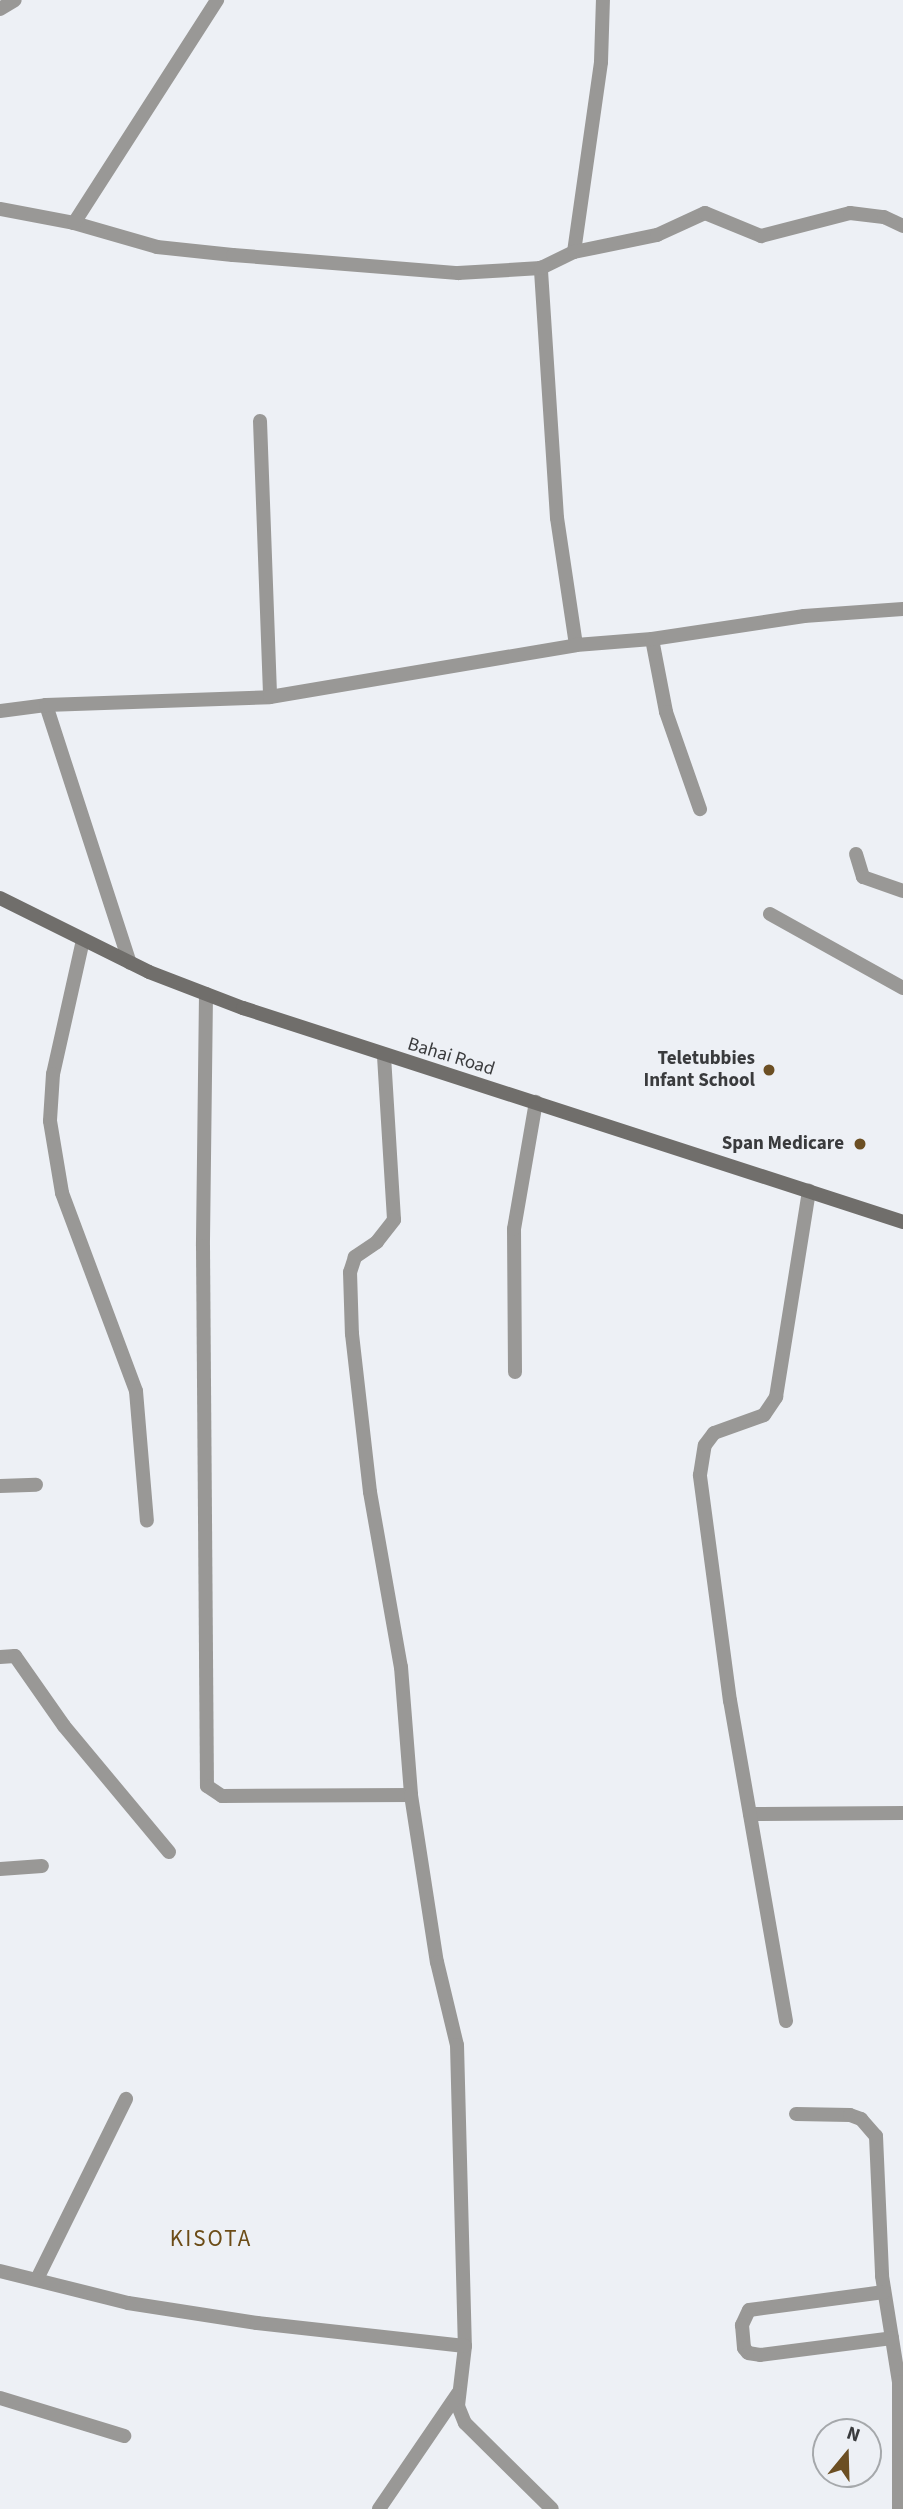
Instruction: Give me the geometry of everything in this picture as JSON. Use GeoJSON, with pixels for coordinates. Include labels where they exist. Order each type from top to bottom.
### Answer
{"type":"FeatureCollection","features":[{"type":"Feature","properties":{"kind":"street"},"geometry":{"type":"LineString","coordinates":[[0,9],[15,0]]}},
{"type":"Feature","properties":{"kind":"street"},"geometry":{"type":"LineString","coordinates":[[74,223],[217,0]]}},
{"type":"Feature","properties":{"kind":"street"},"geometry":{"type":"LineString","coordinates":[[574,252],[601,62],[603,0]]}},
{"type":"Feature","properties":{"kind":"street"},"geometry":{"type":"LineString","coordinates":[[0,209],[74,223],[157,247],[351,267],[458,273],[541,268],[574,252],[657,234],[705,213],[761,236],[850,213],[875,215],[903,226]]}},
{"type":"Feature","properties":{"kind":"street"},"geometry":{"type":"LineString","coordinates":[[541,268],[557,518],[576,645]]}},
{"type":"Feature","properties":{"kind":"street"},"geometry":{"type":"LineString","coordinates":[[260,421],[270,697]]}},
{"type":"Feature","properties":{"kind":"street"},"geometry":{"type":"LineString","coordinates":[[0,711],[46,705],[270,697],[576,645],[652,639],[804,616],[903,609]]}},
{"type":"Feature","properties":{"kind":"street"},"geometry":{"type":"LineString","coordinates":[[652,639],[666,712],[700,809]]}},
{"type":"Feature","properties":{"kind":"street"},"geometry":{"type":"LineString","coordinates":[[46,705],[130,962]]}},
{"type":"Feature","properties":{"kind":"street"},"geometry":{"type":"LineString","coordinates":[[856,854],[863,877],[903,891]]}},
{"type":"Feature","properties":{"kind":"street","name":"Bahai Road"},"geometry":{"type":"LineString","coordinates":[[0,898],[130,962],[206,994],[384,1056],[536,1102],[903,1222]]}},
{"type":"Feature","properties":{"kind":"street"},"geometry":{"type":"LineString","coordinates":[[770,914],[903,988]]}},
{"type":"Feature","properties":{"kind":"street"},"geometry":{"type":"LineString","coordinates":[[83,940],[53,1074],[50,1121],[62,1193],[136,1391],[147,1521]]}},
{"type":"Feature","properties":{"kind":"street"},"geometry":{"type":"LineString","coordinates":[[206,994],[203,1246],[207,1786],[222,1796],[411,1795]]}},
{"type":"Feature","properties":{"kind":"street"},"geometry":{"type":"LineString","coordinates":[[384,1056],[394,1220],[377,1242],[355,1257],[350,1272],[352,1322],[370,1492],[401,1667],[411,1795],[437,1962],[457,2045],[465,2346],[459,2392],[465,2423],[552,2509]]}},
{"type":"Feature","properties":{"kind":"street"},"geometry":{"type":"LineString","coordinates":[[515,1372],[513,1229],[536,1102]]}},
{"type":"Feature","properties":{"kind":"street"},"geometry":{"type":"LineString","coordinates":[[786,2021],[730,1701],[701,1460],[714,1433],[764,1415],[776,1397],[809,1191]]}},
{"type":"Feature","properties":{"kind":"street"},"geometry":{"type":"LineString","coordinates":[[0,1486],[36,1485]]}},
{"type":"Feature","properties":{"kind":"street"},"geometry":{"type":"LineString","coordinates":[[0,1657],[15,1656],[64,1726],[169,1852]]}},
{"type":"Feature","properties":{"kind":"street"},"geometry":{"type":"LineString","coordinates":[[750,1814],[903,1813]]}},
{"type":"Feature","properties":{"kind":"street"},"geometry":{"type":"LineString","coordinates":[[0,1869],[42,1866]]}},
{"type":"Feature","properties":{"kind":"street"},"geometry":{"type":"LineString","coordinates":[[37,2279],[126,2099]]}},
{"type":"Feature","properties":{"kind":"street"},"geometry":{"type":"LineString","coordinates":[[796,2114],[850,2115],[872,2128],[884,2292],[899,2382],[899,2509]]}},
{"type":"Feature","properties":{"kind":"street"},"geometry":{"type":"LineString","coordinates":[[0,2272],[128,2303],[205,2315],[465,2346]]}},
{"type":"Feature","properties":{"kind":"street"},"geometry":{"type":"LineString","coordinates":[[884,2292],[749,2311],[742,2325],[744,2348],[748,2353],[760,2355],[892,2339]]}},
{"type":"Feature","properties":{"kind":"street"},"geometry":{"type":"LineString","coordinates":[[379,2509],[459,2392]]}},
{"type":"Feature","properties":{"kind":"street"},"geometry":{"type":"LineString","coordinates":[[0,2398],[124,2436]]}},
{"type":"Feature","properties":{"kind":"place","name":"Teletubbies Infant School"},"geometry":{"type":"Point","coordinates":[769,1070]}},
{"type":"Feature","properties":{"kind":"place","name":"Span Medicare"},"geometry":{"type":"Point","coordinates":[860,1144]}},
{"type":"Feature","properties":{"kind":"district","name":"KISOTA"},"geometry":{"type":"Point","coordinates":[211,2239]}}]}
